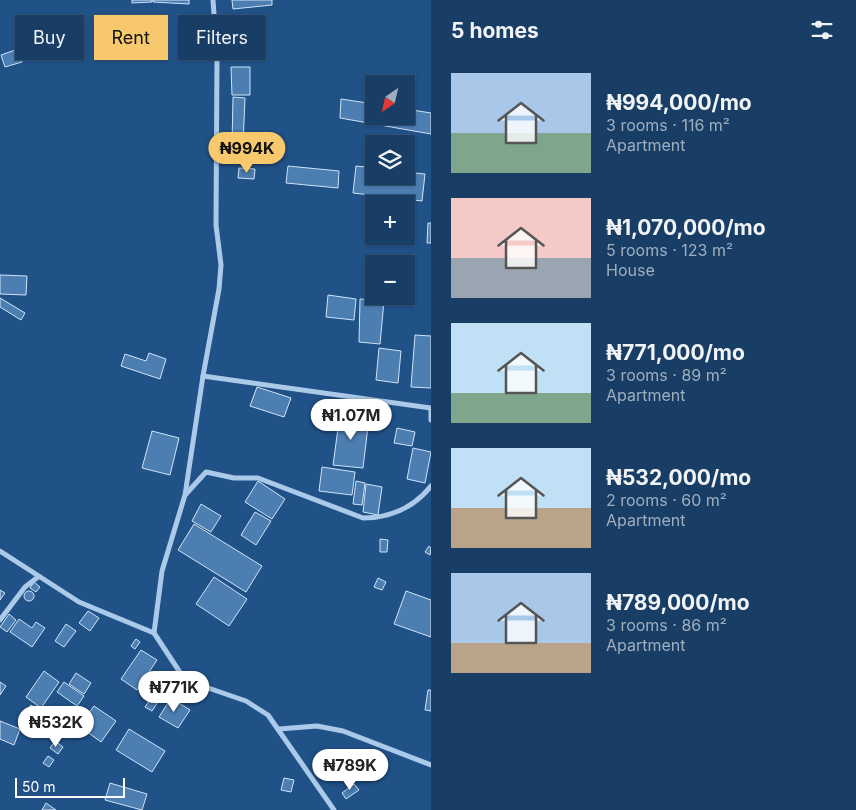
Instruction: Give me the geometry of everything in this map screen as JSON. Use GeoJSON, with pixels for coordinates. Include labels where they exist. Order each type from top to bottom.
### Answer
{"type":"FeatureCollection","features":[{"type":"Feature","properties":{"kind":"street"},"geometry":{"type":"LineString","coordinates":[[154,633],[162,571],[185,495],[203,376],[219,289],[221,265],[216,225],[217,56],[213,0]]}},
{"type":"Feature","properties":{"kind":"street"},"geometry":{"type":"LineString","coordinates":[[203,376],[430,408],[431,420]]}},
{"type":"Feature","properties":{"kind":"street"},"geometry":{"type":"LineString","coordinates":[[185,495],[206,472],[234,478],[258,478],[363,518],[378,518],[403,510],[421,498],[431,486]]}},
{"type":"Feature","properties":{"kind":"street"},"geometry":{"type":"LineString","coordinates":[[0,550],[79,602],[154,633],[185,680],[246,701],[268,715],[334,810]]}},
{"type":"Feature","properties":{"kind":"street"},"geometry":{"type":"LineString","coordinates":[[0,620],[14,600],[38,576]]}},
{"type":"Feature","properties":{"kind":"street"},"geometry":{"type":"LineString","coordinates":[[279,729],[317,726],[343,731],[431,765]]}},
{"type":"Feature","properties":{"kind":"building"},"geometry":{"type":"Polygon","coordinates":[[[132,0],[152,0],[152,2],[132,3],[132,0]]]}},
{"type":"Feature","properties":{"kind":"building"},"geometry":{"type":"Polygon","coordinates":[[[153,0],[189,0],[189,4],[153,2],[153,0]]]}},
{"type":"Feature","properties":{"kind":"building"},"geometry":{"type":"Polygon","coordinates":[[[232,0],[272,0],[272,5],[233,9],[232,0]]]}},
{"type":"Feature","properties":{"kind":"building"},"geometry":{"type":"Polygon","coordinates":[[[15,50],[15,60],[21,60],[22,62],[5,67],[1,55],[15,50]]]}},
{"type":"Feature","properties":{"kind":"building"},"geometry":{"type":"Polygon","coordinates":[[[231,67],[250,67],[250,95],[232,95],[231,67]]]}},
{"type":"Feature","properties":{"kind":"building"},"geometry":{"type":"Polygon","coordinates":[[[233,97],[245,98],[243,145],[232,145],[233,97]]]}},
{"type":"Feature","properties":{"kind":"building"},"geometry":{"type":"Polygon","coordinates":[[[341,99],[365,103],[365,122],[340,118],[341,99]]]}},
{"type":"Feature","properties":{"kind":"building"},"geometry":{"type":"Polygon","coordinates":[[[415,110],[431,113],[431,134],[380,125],[415,125],[415,110]]]}},
{"type":"Feature","properties":{"kind":"building"},"geometry":{"type":"Polygon","coordinates":[[[232,150],[242,150],[242,161],[233,161],[232,150]]]}},
{"type":"Feature","properties":{"kind":"building"},"geometry":{"type":"Polygon","coordinates":[[[288,166],[339,171],[338,188],[286,183],[288,166]]]}},
{"type":"Feature","properties":{"kind":"building"},"geometry":{"type":"Polygon","coordinates":[[[356,166],[365,167],[365,185],[415,185],[415,173],[425,174],[422,201],[415,200],[415,195],[353,193],[356,166]]]}},
{"type":"Feature","properties":{"kind":"building"},"geometry":{"type":"Polygon","coordinates":[[[239,168],[255,169],[254,179],[238,178],[239,168]]]}},
{"type":"Feature","properties":{"kind":"building"},"geometry":{"type":"Polygon","coordinates":[[[428,223],[431,223],[431,243],[427,243],[428,223]]]}},
{"type":"Feature","properties":{"kind":"building"},"geometry":{"type":"Polygon","coordinates":[[[0,275],[27,276],[26,295],[0,294],[0,275]]]}},
{"type":"Feature","properties":{"kind":"building"},"geometry":{"type":"Polygon","coordinates":[[[328,295],[356,299],[354,320],[326,317],[328,295]]]}},
{"type":"Feature","properties":{"kind":"building"},"geometry":{"type":"Polygon","coordinates":[[[0,298],[25,313],[21,320],[0,307],[0,298]]]}},
{"type":"Feature","properties":{"kind":"building"},"geometry":{"type":"Polygon","coordinates":[[[360,299],[365,299],[365,305],[384,305],[380,344],[359,342],[360,299]]]}},
{"type":"Feature","properties":{"kind":"building"},"geometry":{"type":"Polygon","coordinates":[[[415,335],[431,336],[431,388],[411,387],[415,335]]]}},
{"type":"Feature","properties":{"kind":"building"},"geometry":{"type":"Polygon","coordinates":[[[379,348],[401,351],[398,383],[376,380],[379,348]]]}},
{"type":"Feature","properties":{"kind":"building"},"geometry":{"type":"Polygon","coordinates":[[[149,353],[166,359],[160,379],[121,366],[125,354],[146,361],[149,353]]]}},
{"type":"Feature","properties":{"kind":"building"},"geometry":{"type":"Polygon","coordinates":[[[257,387],[291,398],[284,417],[250,406],[257,387]]]}},
{"type":"Feature","properties":{"kind":"building"},"geometry":{"type":"Polygon","coordinates":[[[340,414],[369,418],[363,468],[333,465],[340,414]]]}},
{"type":"Feature","properties":{"kind":"building"},"geometry":{"type":"Polygon","coordinates":[[[397,428],[415,432],[412,446],[394,443],[397,428]]]}},
{"type":"Feature","properties":{"kind":"building"},"geometry":{"type":"Polygon","coordinates":[[[152,431],[179,438],[170,475],[142,468],[152,431]]]}},
{"type":"Feature","properties":{"kind":"building"},"geometry":{"type":"Polygon","coordinates":[[[413,448],[431,452],[425,483],[407,479],[413,448]]]}},
{"type":"Feature","properties":{"kind":"building"},"geometry":{"type":"Polygon","coordinates":[[[322,467],[355,472],[352,495],[319,491],[322,467]]]}},
{"type":"Feature","properties":{"kind":"building"},"geometry":{"type":"Polygon","coordinates":[[[258,481],[285,499],[272,519],[245,502],[258,481]]]}},
{"type":"Feature","properties":{"kind":"building"},"geometry":{"type":"Polygon","coordinates":[[[356,481],[365,483],[362,505],[353,504],[356,481]]]}},
{"type":"Feature","properties":{"kind":"building"},"geometry":{"type":"Polygon","coordinates":[[[366,484],[382,487],[378,515],[363,512],[366,484]]]}},
{"type":"Feature","properties":{"kind":"building"},"geometry":{"type":"Polygon","coordinates":[[[201,504],[221,516],[211,532],[192,521],[201,504]]]}},
{"type":"Feature","properties":{"kind":"building"},"geometry":{"type":"Polygon","coordinates":[[[255,512],[271,521],[256,545],[241,535],[255,512]]]}},
{"type":"Feature","properties":{"kind":"building"},"geometry":{"type":"Polygon","coordinates":[[[194,524],[262,566],[246,592],[178,550],[194,524]]]}},
{"type":"Feature","properties":{"kind":"building"},"geometry":{"type":"Polygon","coordinates":[[[380,539],[388,540],[387,552],[380,552],[380,539]]]}},
{"type":"Feature","properties":{"kind":"building"},"geometry":{"type":"Polygon","coordinates":[[[429,546],[431,548],[430,555],[425,552],[429,546]]]}},
{"type":"Feature","properties":{"kind":"building"},"geometry":{"type":"Polygon","coordinates":[[[214,577],[247,599],[229,626],[196,604],[214,577]]]}},
{"type":"Feature","properties":{"kind":"building"},"geometry":{"type":"Polygon","coordinates":[[[378,578],[386,582],[382,590],[374,587],[378,578]]]}},
{"type":"Feature","properties":{"kind":"building"},"geometry":{"type":"Polygon","coordinates":[[[34,582],[40,587],[36,592],[30,588],[34,582]]]}},
{"type":"Feature","properties":{"kind":"building"},"geometry":{"type":"Polygon","coordinates":[[[0,590],[5,593],[0,600],[0,590]]]}},
{"type":"Feature","properties":{"kind":"building"},"geometry":{"type":"Polygon","coordinates":[[[27,591],[31,591],[34,596],[31,601],[27,601],[24,598],[24,594],[27,591]]]}},
{"type":"Feature","properties":{"kind":"building"},"geometry":{"type":"Polygon","coordinates":[[[406,591],[431,600],[431,637],[394,624],[406,591]]]}},
{"type":"Feature","properties":{"kind":"building"},"geometry":{"type":"Polygon","coordinates":[[[88,611],[99,618],[90,631],[79,623],[88,611]]]}},
{"type":"Feature","properties":{"kind":"building"},"geometry":{"type":"Polygon","coordinates":[[[9,614],[16,620],[7,632],[0,627],[9,614]]]}},
{"type":"Feature","properties":{"kind":"building"},"geometry":{"type":"Polygon","coordinates":[[[19,619],[32,628],[36,622],[45,628],[32,647],[10,632],[19,619]]]}},
{"type":"Feature","properties":{"kind":"building"},"geometry":{"type":"Polygon","coordinates":[[[66,624],[76,631],[64,647],[55,641],[66,624]]]}},
{"type":"Feature","properties":{"kind":"building"},"geometry":{"type":"Polygon","coordinates":[[[136,639],[140,642],[135,649],[131,646],[136,639]]]}},
{"type":"Feature","properties":{"kind":"building"},"geometry":{"type":"Polygon","coordinates":[[[141,650],[157,660],[137,690],[121,679],[141,650]]]}},
{"type":"Feature","properties":{"kind":"building"},"geometry":{"type":"Polygon","coordinates":[[[44,671],[59,682],[41,708],[26,697],[44,671]]]}},
{"type":"Feature","properties":{"kind":"building"},"geometry":{"type":"Polygon","coordinates":[[[76,673],[91,683],[84,694],[69,684],[76,673]]]}},
{"type":"Feature","properties":{"kind":"building"},"geometry":{"type":"Polygon","coordinates":[[[0,682],[6,686],[0,695],[0,682]]]}},
{"type":"Feature","properties":{"kind":"building"},"geometry":{"type":"Polygon","coordinates":[[[64,682],[84,696],[77,706],[57,692],[64,682]]]}},
{"type":"Feature","properties":{"kind":"building"},"geometry":{"type":"Polygon","coordinates":[[[428,690],[431,690],[431,711],[425,710],[428,690]]]}},
{"type":"Feature","properties":{"kind":"building"},"geometry":{"type":"Polygon","coordinates":[[[155,692],[162,696],[152,711],[145,707],[155,692]]]}},
{"type":"Feature","properties":{"kind":"building"},"geometry":{"type":"Polygon","coordinates":[[[171,698],[190,710],[178,728],[159,717],[171,698]]]}},
{"type":"Feature","properties":{"kind":"building"},"geometry":{"type":"Polygon","coordinates":[[[31,705],[38,710],[34,716],[26,711],[31,705]]]}},
{"type":"Feature","properties":{"kind":"building"},"geometry":{"type":"Polygon","coordinates":[[[94,706],[116,721],[101,742],[79,726],[94,706]]]}},
{"type":"Feature","properties":{"kind":"building"},"geometry":{"type":"Polygon","coordinates":[[[0,721],[20,729],[14,745],[0,739],[0,721]]]}},
{"type":"Feature","properties":{"kind":"building"},"geometry":{"type":"Polygon","coordinates":[[[129,729],[165,751],[152,772],[116,750],[129,729]]]}},
{"type":"Feature","properties":{"kind":"building"},"geometry":{"type":"Polygon","coordinates":[[[55,741],[63,747],[58,754],[50,748],[55,741]]]}},
{"type":"Feature","properties":{"kind":"building"},"geometry":{"type":"Polygon","coordinates":[[[48,756],[54,760],[49,767],[43,763],[48,756]]]}},
{"type":"Feature","properties":{"kind":"building"},"geometry":{"type":"Polygon","coordinates":[[[284,778],[294,780],[291,792],[281,790],[284,778]]]}},
{"type":"Feature","properties":{"kind":"building"},"geometry":{"type":"Polygon","coordinates":[[[110,783],[147,794],[142,810],[105,800],[110,783]]]}},
{"type":"Feature","properties":{"kind":"building"},"geometry":{"type":"Polygon","coordinates":[[[354,784],[359,790],[346,799],[342,793],[354,784]]]}},
{"type":"Feature","properties":{"kind":"building"},"geometry":{"type":"Polygon","coordinates":[[[46,803],[56,810],[42,810],[46,803]]]}}]}
